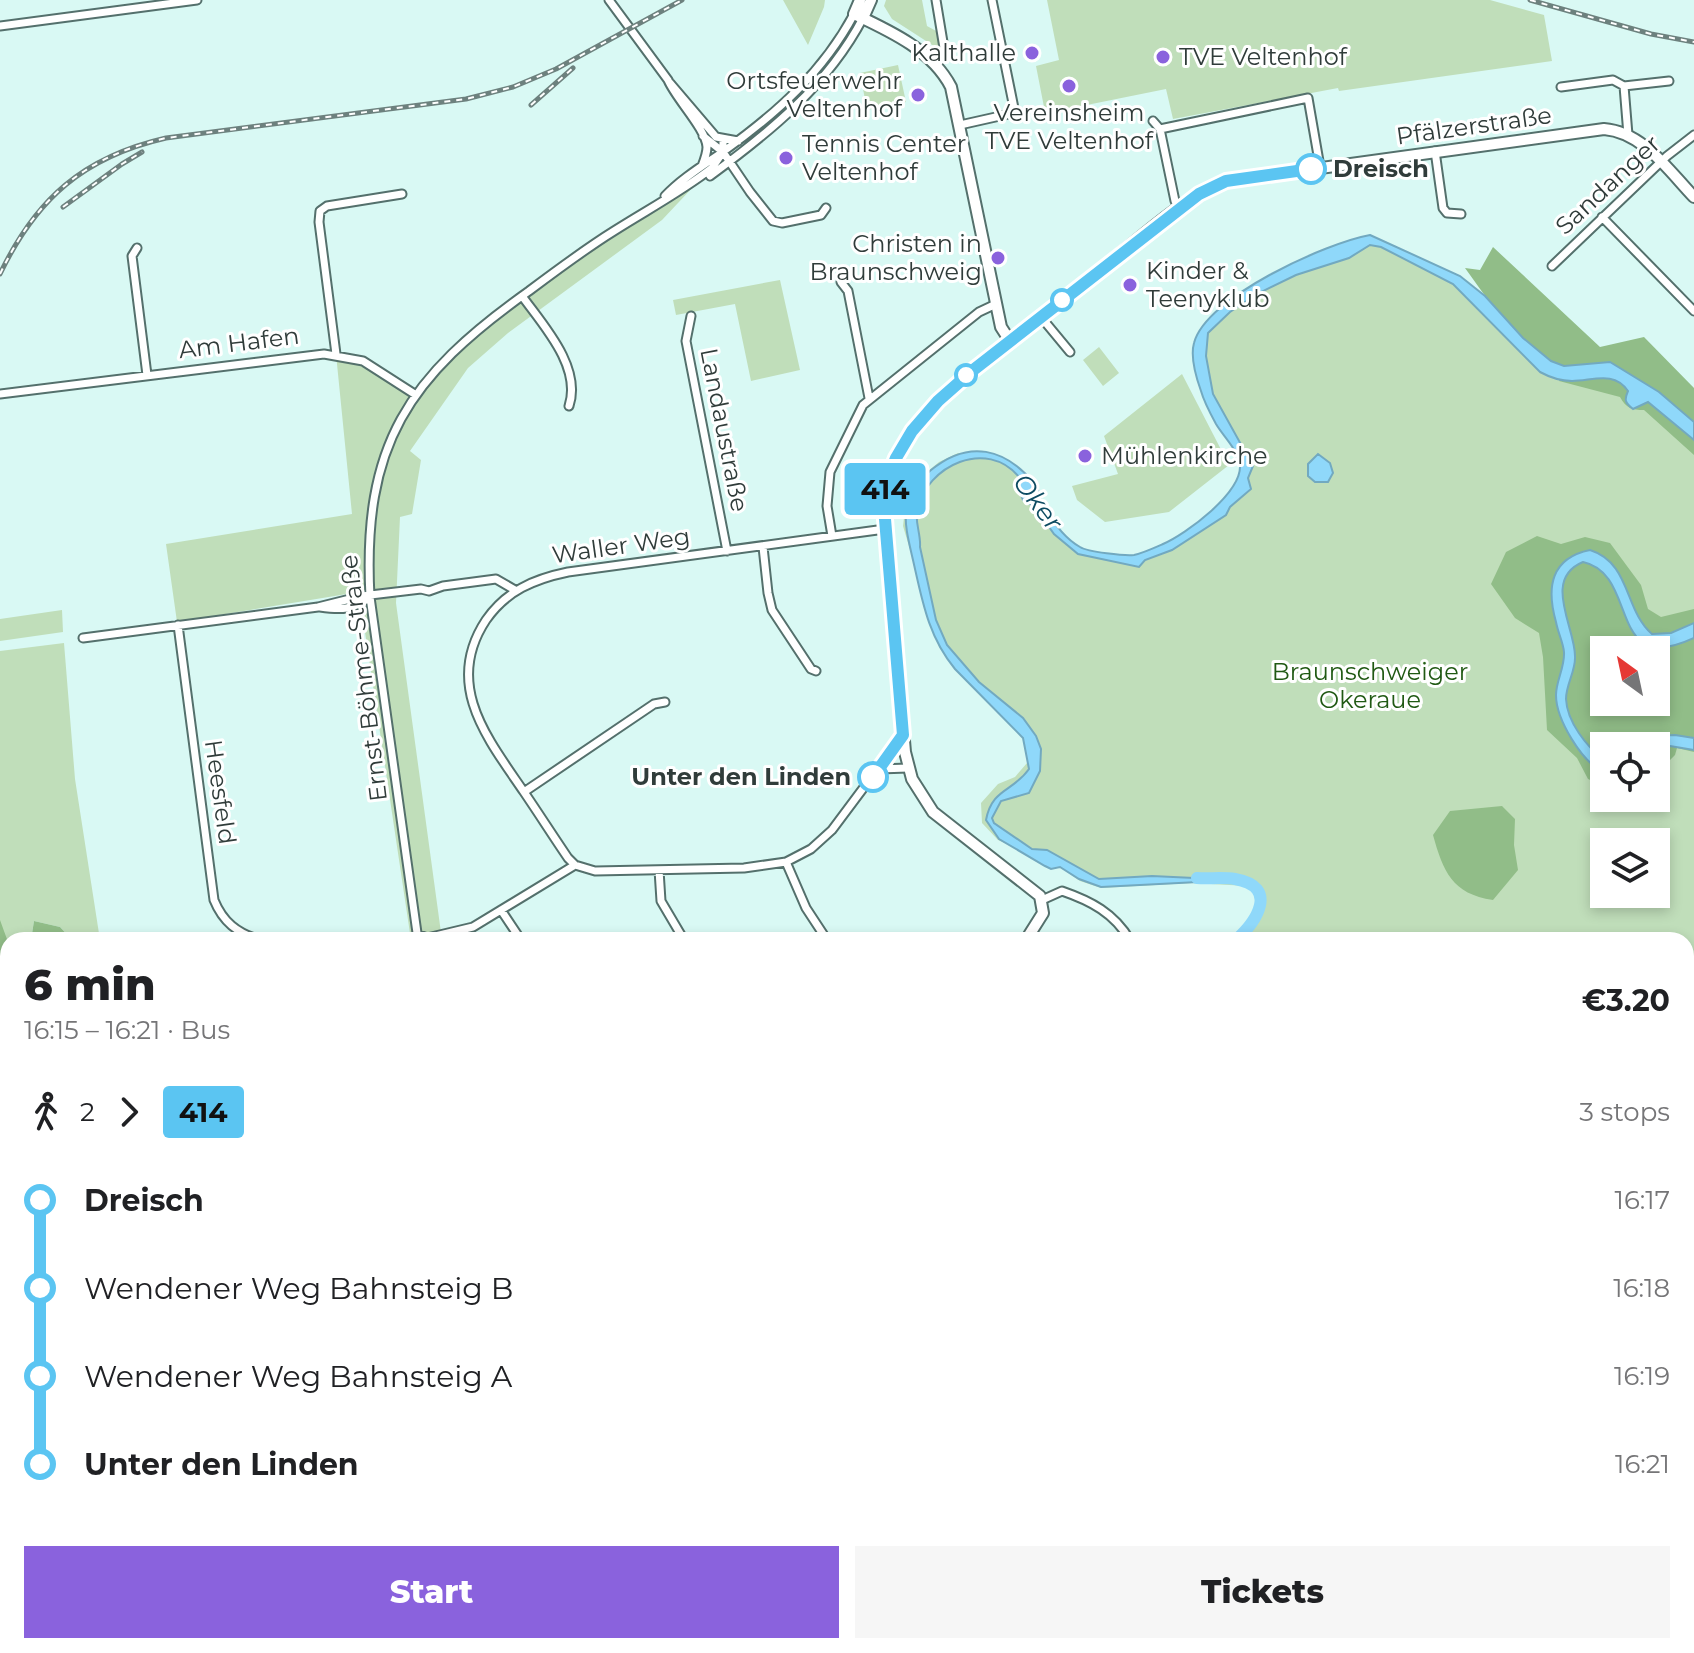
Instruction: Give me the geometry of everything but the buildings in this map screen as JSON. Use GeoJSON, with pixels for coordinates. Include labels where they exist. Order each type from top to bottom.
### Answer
{"type":"FeatureCollection","features":[{"type":"Feature","properties":{"kind":"street"},"geometry":{"type":"LineString","coordinates":[[0,26],[197,0]]}},
{"type":"Feature","properties":{"kind":"street"},"geometry":{"type":"LineString","coordinates":[[609,0],[668,80],[715,135],[738,141]]}},
{"type":"Feature","properties":{"kind":"street","name":"Ernst-Böhme-Straße"},"geometry":{"type":"LineString","coordinates":[[659,203],[694,186],[729,162],[818,85],[844,49],[858,16],[860,0]]}},
{"type":"Feature","properties":{"kind":"street","name":"Ernst-Böhme-Straße"},"geometry":{"type":"LineString","coordinates":[[659,203],[672,188],[778,110],[811,77],[871,0]]}},
{"type":"Feature","properties":{"kind":"street"},"geometry":{"type":"LineString","coordinates":[[936,0],[944,48],[937,67]]}},
{"type":"Feature","properties":{"kind":"street"},"geometry":{"type":"LineString","coordinates":[[960,125],[1009,114],[1014,108],[992,0]]}},
{"type":"Feature","properties":{"kind":"street"},"geometry":{"type":"LineString","coordinates":[[858,16],[917,48],[937,67],[951,87],[1001,327],[1010,341]]}},
{"type":"Feature","properties":{"kind":"street"},"geometry":{"type":"LineString","coordinates":[[668,80],[673,94],[703,136],[723,152],[773,221],[782,223],[821,215],[826,208]]}},
{"type":"Feature","properties":{"kind":"street"},"geometry":{"type":"LineString","coordinates":[[1561,87],[1613,80],[1624,86],[1669,81]]}},
{"type":"Feature","properties":{"kind":"street"},"geometry":{"type":"LineString","coordinates":[[1624,86],[1628,135],[1694,197]]}},
{"type":"Feature","properties":{"kind":"street"},"geometry":{"type":"LineString","coordinates":[[1160,129],[1308,98],[1320,167]]}},
{"type":"Feature","properties":{"kind":"street"},"geometry":{"type":"LineString","coordinates":[[1153,121],[1160,129],[1175,201],[1180,208]]}},
{"type":"Feature","properties":{"kind":"street","name":"Pfälzerstraße"},"geometry":{"type":"LineString","coordinates":[[903,735],[885,529],[885,487],[896,458],[912,431],[946,393],[1180,208],[1208,188],[1226,181],[1593,130],[1613,130],[1628,135]]}},
{"type":"Feature","properties":{"kind":"street","name":"Sandanger"},"geometry":{"type":"LineString","coordinates":[[1552,266],[1660,162],[1694,135]]}},
{"type":"Feature","properties":{"kind":"street"},"geometry":{"type":"LineString","coordinates":[[702,166],[707,148],[703,136]]}},
{"type":"Feature","properties":{"kind":"street"},"geometry":{"type":"LineString","coordinates":[[723,139],[723,152]]}},
{"type":"Feature","properties":{"kind":"street"},"geometry":{"type":"LineString","coordinates":[[1435,151],[1443,208],[1447,213],[1461,214]]}},
{"type":"Feature","properties":{"kind":"street","name":"Ernst-Böhme-Straße"},"geometry":{"type":"LineString","coordinates":[[417,932],[370,597],[368,550],[375,488],[389,444],[416,395],[451,352],[522,296],[612,232],[712,168],[723,152]]}},
{"type":"Feature","properties":{"kind":"street","name":"Am Hafen"},"geometry":{"type":"LineString","coordinates":[[336,354],[320,211],[327,206],[402,194]]}},
{"type":"Feature","properties":{"kind":"street"},"geometry":{"type":"LineString","coordinates":[[1602,217],[1694,311]]}},
{"type":"Feature","properties":{"kind":"street","name":"Am Hafen"},"geometry":{"type":"LineString","coordinates":[[137,248],[132,256],[147,375]]}},
{"type":"Feature","properties":{"kind":"street"},"geometry":{"type":"LineString","coordinates":[[841,282],[848,291],[869,398]]}},
{"type":"Feature","properties":{"kind":"street"},"geometry":{"type":"LineString","coordinates":[[522,296],[563,354],[572,398],[569,406]]}},
{"type":"Feature","properties":{"kind":"street"},"geometry":{"type":"LineString","coordinates":[[832,536],[827,506],[830,472],[863,405],[979,312],[996,304]]}},
{"type":"Feature","properties":{"kind":"street","name":"Landaustraße"},"geometry":{"type":"LineString","coordinates":[[691,316],[686,341],[727,551]]}},
{"type":"Feature","properties":{"kind":"street"},"geometry":{"type":"LineString","coordinates":[[1041,317],[1070,352]]}},
{"type":"Feature","properties":{"kind":"street","name":"Am Hafen"},"geometry":{"type":"LineString","coordinates":[[0,394],[311,354],[336,354],[373,366],[416,395]]}},
{"type":"Feature","properties":{"kind":"street","name":"Waller Weg"},"geometry":{"type":"LineString","coordinates":[[515,590],[539,579],[568,572],[885,529]]}},
{"type":"Feature","properties":{"kind":"street"},"geometry":{"type":"LineString","coordinates":[[763,547],[772,610],[811,669],[816,671]]}},
{"type":"Feature","properties":{"kind":"street"},"geometry":{"type":"LineString","coordinates":[[83,638],[318,607],[335,609],[358,606],[370,597],[421,589],[429,591],[443,586],[496,579],[515,590],[481,628],[472,653],[469,687],[480,726],[575,865],[595,871],[765,867],[786,862],[824,839],[903,735]]}},
{"type":"Feature","properties":{"kind":"street","name":"Heesfeld"},"geometry":{"type":"LineString","coordinates":[[178,625],[214,900],[224,920],[243,932]]}},
{"type":"Feature","properties":{"kind":"street"},"geometry":{"type":"LineString","coordinates":[[524,792],[654,704],[665,702]]}},
{"type":"Feature","properties":{"kind":"street"},"geometry":{"type":"LineString","coordinates":[[903,735],[908,768],[919,793],[933,812],[1036,891],[1042,900],[1043,913],[1031,932]]}},
{"type":"Feature","properties":{"kind":"street"},"geometry":{"type":"LineString","coordinates":[[879,769],[908,768]]}},
{"type":"Feature","properties":{"kind":"street"},"geometry":{"type":"LineString","coordinates":[[786,862],[806,908],[822,932]]}},
{"type":"Feature","properties":{"kind":"street"},"geometry":{"type":"LineString","coordinates":[[459,932],[473,927],[575,865]]}},
{"type":"Feature","properties":{"kind":"street"},"geometry":{"type":"LineString","coordinates":[[659,870],[661,901],[679,932]]}},
{"type":"Feature","properties":{"kind":"street"},"geometry":{"type":"LineString","coordinates":[[1042,900],[1062,891],[1079,897],[1112,917],[1124,932]]}},
{"type":"Feature","properties":{"kind":"street"},"geometry":{"type":"LineString","coordinates":[[501,910],[516,932]]}},
{"type":"Feature","properties":{"kind":"green space"},"geometry":{"type":"Polygon","coordinates":[[[783,0],[825,0],[808,45],[783,0]]]}},
{"type":"Feature","properties":{"kind":"green space"},"geometry":{"type":"Polygon","coordinates":[[[886,0],[922,0],[927,26],[938,32],[940,50],[892,19],[884,6],[886,0]]]}},
{"type":"Feature","properties":{"kind":"green space"},"geometry":{"type":"Polygon","coordinates":[[[1047,0],[1490,0],[1544,15],[1552,61],[1339,91],[1338,88],[1173,119],[1166,89],[1062,110],[1044,107],[1036,66],[1059,60],[1047,0]]]}},
{"type":"Feature","properties":{"kind":"green space"},"geometry":{"type":"Polygon","coordinates":[[[898,65],[906,102],[867,110],[860,73],[898,65]]]}},
{"type":"Feature","properties":{"kind":"green space"},"geometry":{"type":"Polygon","coordinates":[[[694,186],[662,220],[508,333],[468,368],[410,451],[421,460],[412,514],[400,517],[396,603],[441,932],[410,932],[359,592],[177,622],[166,544],[352,514],[336,354],[351,357],[416,395],[470,338],[510,306],[663,203],[694,186]]]}},
{"type":"Feature","properties":{"kind":"green space","name":"Braunschweiger Okeraue"},"geometry":{"type":"Polygon","coordinates":[[[1367,242],[1379,243],[1459,279],[1550,367],[1587,372],[1694,429],[1694,932],[1242,932],[1257,913],[1260,901],[1248,886],[1192,883],[1101,888],[1080,881],[1063,869],[998,840],[982,823],[981,803],[998,784],[1015,777],[1027,763],[1027,737],[969,684],[939,647],[903,526],[906,501],[915,482],[939,462],[958,453],[1009,460],[1057,529],[1080,550],[1133,557],[1172,542],[1208,518],[1238,487],[1244,464],[1202,392],[1205,332],[1225,310],[1271,280],[1367,242]]]}},
{"type":"Feature","properties":{"kind":"green space"},"geometry":{"type":"Polygon","coordinates":[[[1493,247],[1600,347],[1644,337],[1694,388],[1694,455],[1644,410],[1630,408],[1620,397],[1559,381],[1563,366],[1548,359],[1521,337],[1465,268],[1480,270],[1493,247]]]}},
{"type":"Feature","properties":{"kind":"green space"},"geometry":{"type":"Polygon","coordinates":[[[780,280],[800,370],[751,381],[735,304],[676,315],[673,300],[780,280]]]}},
{"type":"Feature","properties":{"kind":"green space"},"geometry":{"type":"Polygon","coordinates":[[[1099,347],[1119,373],[1103,386],[1083,360],[1099,347]]]}},
{"type":"Feature","properties":{"kind":"green space"},"geometry":{"type":"Polygon","coordinates":[[[1182,374],[1229,465],[1169,512],[1105,522],[1077,500],[1072,486],[1118,474],[1104,436],[1182,374]]]}},
{"type":"Feature","properties":{"kind":"green space"},"geometry":{"type":"Polygon","coordinates":[[[1537,536],[1561,544],[1585,537],[1610,543],[1641,585],[1648,609],[1661,617],[1694,609],[1694,752],[1677,748],[1670,760],[1670,732],[1590,732],[1588,779],[1577,758],[1547,730],[1539,633],[1515,618],[1491,584],[1506,552],[1537,536]]]}},
{"type":"Feature","properties":{"kind":"green space"},"geometry":{"type":"Polygon","coordinates":[[[62,610],[63,632],[0,641],[0,619],[62,610]]]}},
{"type":"Feature","properties":{"kind":"green space"},"geometry":{"type":"Polygon","coordinates":[[[64,643],[75,779],[99,932],[65,932],[60,927],[34,921],[32,932],[0,932],[0,651],[64,643]]]}},
{"type":"Feature","properties":{"kind":"green space"},"geometry":{"type":"Polygon","coordinates":[[[1502,806],[1515,819],[1514,845],[1518,870],[1493,900],[1468,892],[1451,879],[1433,835],[1450,811],[1502,806]]]}},
{"type":"Feature","properties":{"kind":"green space"},"geometry":{"type":"Polygon","coordinates":[[[34,921],[60,927],[65,932],[32,932],[34,921]]]}},
{"type":"Feature","properties":{"kind":"water"},"geometry":{"type":"Polygon","coordinates":[[[1370,235],[1460,276],[1485,296],[1523,338],[1551,361],[1564,366],[1610,362],[1659,392],[1694,422],[1694,440],[1648,402],[1633,409],[1626,401],[1628,391],[1616,381],[1602,378],[1563,380],[1540,372],[1453,284],[1381,247],[1370,245],[1349,258],[1296,275],[1257,294],[1230,312],[1208,333],[1206,356],[1213,394],[1253,466],[1248,478],[1251,489],[1230,507],[1226,515],[1172,550],[1145,560],[1139,567],[1078,554],[1054,534],[1035,507],[1023,500],[1018,487],[1019,477],[1006,465],[991,459],[975,458],[945,470],[923,494],[917,510],[920,547],[936,620],[947,645],[979,682],[1023,718],[1041,749],[1040,771],[1029,793],[1001,801],[992,818],[994,823],[1032,849],[1047,850],[1099,879],[1152,876],[1237,880],[1101,887],[1079,879],[1060,867],[1051,869],[1045,866],[999,839],[986,820],[998,796],[1029,769],[1023,738],[955,669],[933,634],[906,527],[907,504],[912,493],[919,481],[945,460],[973,451],[986,452],[1011,462],[1023,472],[1036,486],[1053,521],[1080,547],[1134,555],[1173,539],[1223,500],[1238,476],[1240,465],[1234,449],[1207,408],[1196,373],[1193,349],[1203,325],[1220,308],[1270,275],[1326,249],[1370,235]]]}},
{"type":"Feature","properties":{"kind":"water"},"geometry":{"type":"Polygon","coordinates":[[[1318,454],[1330,463],[1333,473],[1328,482],[1315,482],[1308,476],[1308,464],[1318,454]]]}},
{"type":"Feature","properties":{"kind":"water"},"geometry":{"type":"Polygon","coordinates":[[[1590,550],[1613,565],[1636,613],[1652,634],[1671,633],[1694,623],[1694,638],[1670,646],[1670,636],[1636,636],[1612,585],[1601,570],[1583,562],[1571,570],[1564,580],[1562,592],[1575,656],[1566,699],[1570,716],[1590,747],[1590,762],[1565,728],[1556,695],[1564,652],[1553,609],[1552,586],[1559,567],[1577,554],[1590,550]]]}},
{"type":"Feature","properties":{"kind":"water"},"geometry":{"type":"Polygon","coordinates":[[[1670,735],[1694,738],[1694,750],[1670,746],[1670,735]]]}},
{"type":"Feature","properties":{"kind":"waterway","name":"Oker"},"geometry":{"type":"LineString","coordinates":[[1197,878],[1235,879],[1257,889],[1260,906],[1244,932]]}},
{"type":"Feature","properties":{"kind":"railway"},"geometry":{"type":"LineString","coordinates":[[0,274],[29,224],[65,185],[86,170],[137,146],[166,138],[466,99],[513,87],[556,69],[682,0]]}},
{"type":"Feature","properties":{"kind":"railway"},"geometry":{"type":"LineString","coordinates":[[1530,0],[1651,34],[1694,42]]}},
{"type":"Feature","properties":{"kind":"railway"},"geometry":{"type":"LineString","coordinates":[[531,105],[573,68]]}},
{"type":"Feature","properties":{"kind":"railway"},"geometry":{"type":"LineString","coordinates":[[63,207],[142,152]]}},
{"type":"Feature","properties":{"kind":"bus line","name":"414"},"geometry":{"type":"LineString","coordinates":[[873,777],[903,735],[884,507],[890,471],[912,431],[955,385],[1199,194],[1226,181],[1311,169]]}},
{"type":"Feature","properties":{"kind":"place","name":"Kalthalle"},"geometry":{"type":"Point","coordinates":[1032,53]}},
{"type":"Feature","properties":{"kind":"place","name":"TVE Veltenhof"},"geometry":{"type":"Point","coordinates":[1163,57]}},
{"type":"Feature","properties":{"kind":"place","name":"Vereinsheim TVE Veltenhof"},"geometry":{"type":"Point","coordinates":[1069,86]}},
{"type":"Feature","properties":{"kind":"place","name":"Ortsfeuerwehr Veltenhof"},"geometry":{"type":"Point","coordinates":[918,95]}},
{"type":"Feature","properties":{"kind":"place","name":"Tennis Center Veltenhof"},"geometry":{"type":"Point","coordinates":[786,158]}},
{"type":"Feature","properties":{"kind":"place","name":"Dreisch"},"geometry":{"type":"Point","coordinates":[1311,169]}},
{"type":"Feature","properties":{"kind":"place","name":"Christen in Braunschweig"},"geometry":{"type":"Point","coordinates":[998,258]}},
{"type":"Feature","properties":{"kind":"place","name":"Kinder & Teenyklub"},"geometry":{"type":"Point","coordinates":[1130,285]}},
{"type":"Feature","properties":{"kind":"place","name":"Mühlenkirche"},"geometry":{"type":"Point","coordinates":[1085,456]}},
{"type":"Feature","properties":{"kind":"place","name":"Unter den Linden"},"geometry":{"type":"Point","coordinates":[873,777]}}]}
